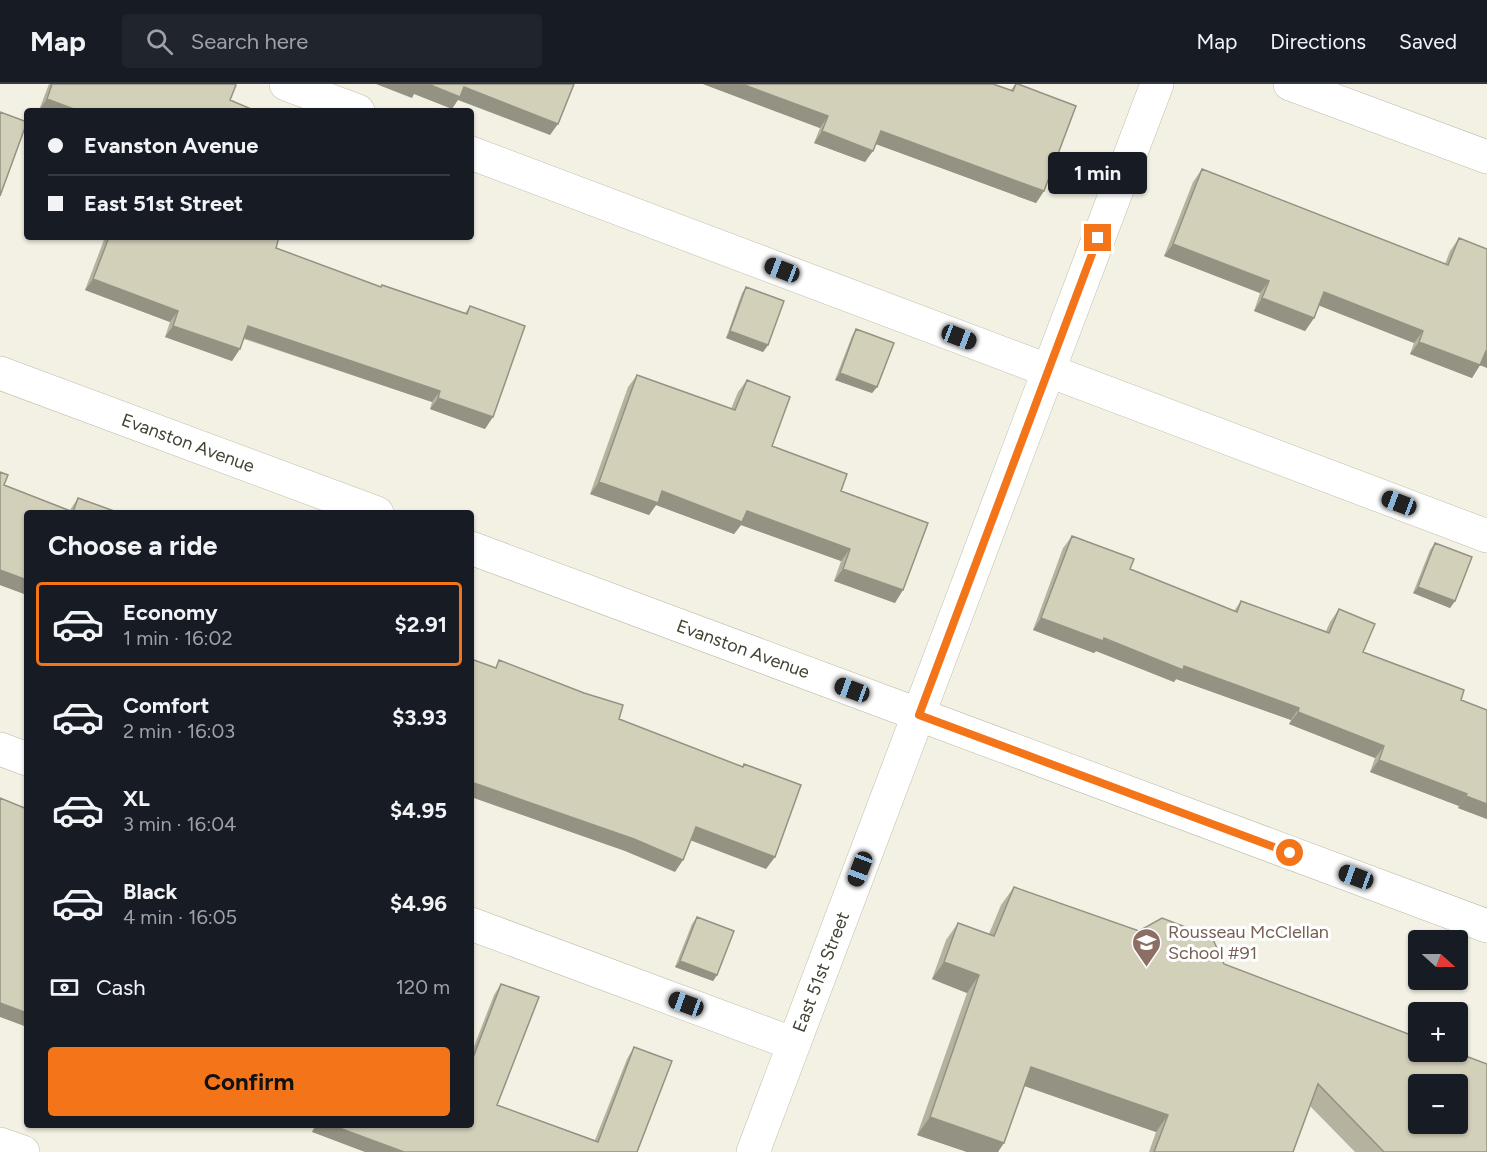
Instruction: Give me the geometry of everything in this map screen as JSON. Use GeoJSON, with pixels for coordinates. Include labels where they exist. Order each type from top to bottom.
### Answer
{"type":"FeatureCollection","features":[{"type":"Feature","properties":{"kind":"street"},"geometry":{"type":"LineString","coordinates":[[286,84],[350,108]]}},
{"type":"Feature","properties":{"kind":"street","name":"East 51st Street"},"geometry":{"type":"LineString","coordinates":[[753,1152],[1157,84]]}},
{"type":"Feature","properties":{"kind":"street"},"geometry":{"type":"LineString","coordinates":[[1290,84],[1487,157]]}},
{"type":"Feature","properties":{"kind":"street"},"geometry":{"type":"LineString","coordinates":[[474,154],[1487,537]]}},
{"type":"Feature","properties":{"kind":"street","name":"Evanston Avenue"},"geometry":{"type":"LineString","coordinates":[[0,373],[369,510]]}},
{"type":"Feature","properties":{"kind":"street","name":"Evanston Avenue"},"geometry":{"type":"LineString","coordinates":[[474,549],[1487,926]]}},
{"type":"Feature","properties":{"kind":"street"},"geometry":{"type":"LineString","coordinates":[[0,749],[24,758]]}},
{"type":"Feature","properties":{"kind":"street"},"geometry":{"type":"LineString","coordinates":[[474,925],[794,1044]]}},
{"type":"Feature","properties":{"kind":"street"},"geometry":{"type":"LineString","coordinates":[[0,1143],[23,1152]]}},
{"type":"Feature","properties":{"kind":"building"},"geometry":{"type":"Polygon","coordinates":[[[52,84],[234,84],[236,85],[230,100],[249,108],[71,108],[47,99],[52,84]]]}},
{"type":"Feature","properties":{"kind":"building"},"geometry":{"type":"Polygon","coordinates":[[[428,84],[574,84],[558,124],[464,87],[460,97],[428,84]]]}},
{"type":"Feature","properties":{"kind":"building"},"geometry":{"type":"Polygon","coordinates":[[[742,84],[993,84],[1013,91],[1018,84],[1076,106],[1044,191],[881,131],[873,151],[822,131],[828,116],[742,84]]]}},
{"type":"Feature","properties":{"kind":"building"},"geometry":{"type":"Polygon","coordinates":[[[0,112],[24,121],[24,130],[0,196],[0,112]]]}},
{"type":"Feature","properties":{"kind":"building"},"geometry":{"type":"Polygon","coordinates":[[[1202,169],[1448,265],[1459,238],[1487,249],[1487,352],[1480,365],[1419,342],[1423,331],[1324,292],[1314,318],[1262,298],[1269,281],[1173,244],[1202,169]]]}},
{"type":"Feature","properties":{"kind":"building"},"geometry":{"type":"Polygon","coordinates":[[[108,240],[278,240],[276,248],[381,287],[382,285],[467,314],[470,306],[525,326],[493,417],[438,398],[440,391],[248,326],[240,349],[173,326],[178,311],[93,279],[108,240]]]}},
{"type":"Feature","properties":{"kind":"building"},"geometry":{"type":"Polygon","coordinates":[[[746,287],[784,301],[768,345],[730,331],[746,287]]]}},
{"type":"Feature","properties":{"kind":"building"},"geometry":{"type":"Polygon","coordinates":[[[856,329],[894,343],[877,387],[840,373],[856,329]]]}},
{"type":"Feature","properties":{"kind":"building"},"geometry":{"type":"Polygon","coordinates":[[[637,375],[735,410],[747,380],[790,397],[772,446],[847,474],[841,491],[928,523],[903,590],[843,569],[850,549],[747,511],[742,522],[662,491],[658,503],[599,482],[637,375]]]}},
{"type":"Feature","properties":{"kind":"building"},"geometry":{"type":"Polygon","coordinates":[[[0,472],[8,475],[4,485],[68,510],[24,510],[24,579],[0,570],[0,472]]]}},
{"type":"Feature","properties":{"kind":"building"},"geometry":{"type":"Polygon","coordinates":[[[78,498],[111,510],[74,510],[78,498]]]}},
{"type":"Feature","properties":{"kind":"building"},"geometry":{"type":"Polygon","coordinates":[[[1072,536],[1134,559],[1130,569],[1237,612],[1241,601],[1329,633],[1339,609],[1375,624],[1363,652],[1464,690],[1461,700],[1487,710],[1487,804],[1379,760],[1384,746],[1298,712],[1299,708],[1184,666],[1183,670],[1104,638],[1103,641],[1041,618],[1072,536]]]}},
{"type":"Feature","properties":{"kind":"building"},"geometry":{"type":"Polygon","coordinates":[[[1435,543],[1472,557],[1455,601],[1418,587],[1435,543]]]}},
{"type":"Feature","properties":{"kind":"building"},"geometry":{"type":"Polygon","coordinates":[[[474,660],[496,668],[499,660],[584,693],[623,705],[619,719],[743,767],[744,764],[801,785],[775,857],[696,827],[683,860],[634,839],[474,783],[474,660]]]}},
{"type":"Feature","properties":{"kind":"building"},"geometry":{"type":"Polygon","coordinates":[[[0,798],[24,808],[24,1012],[0,1003],[0,798]]]}},
{"type":"Feature","properties":{"kind":"building"},"geometry":{"type":"Polygon","coordinates":[[[1014,887],[1139,931],[1162,918],[1212,937],[1224,964],[1408,1034],[1408,1062],[1468,1062],[1468,1057],[1487,1064],[1487,1152],[1384,1152],[1318,1084],[1293,1152],[1154,1152],[1168,1115],[1031,1067],[1004,1143],[930,1117],[979,975],[944,962],[958,923],[994,936],[1014,887]]]}},
{"type":"Feature","properties":{"kind":"building"},"geometry":{"type":"Polygon","coordinates":[[[697,917],[734,931],[717,975],[680,961],[697,917]]]}},
{"type":"Feature","properties":{"kind":"building"},"geometry":{"type":"Polygon","coordinates":[[[501,984],[539,997],[497,1105],[598,1142],[634,1047],[672,1061],[637,1152],[404,1152],[339,1128],[474,1128],[474,1055],[501,984]]]}},
{"type":"Feature","properties":{"kind":"place","name":"Rousseau McClellan School #91"},"geometry":{"type":"Point","coordinates":[1147,968]}},
{"type":"Feature","properties":{"kind":"route"},"geometry":{"type":"LineString","coordinates":[[1098,238],[919,715],[1290,853]]}}]}
